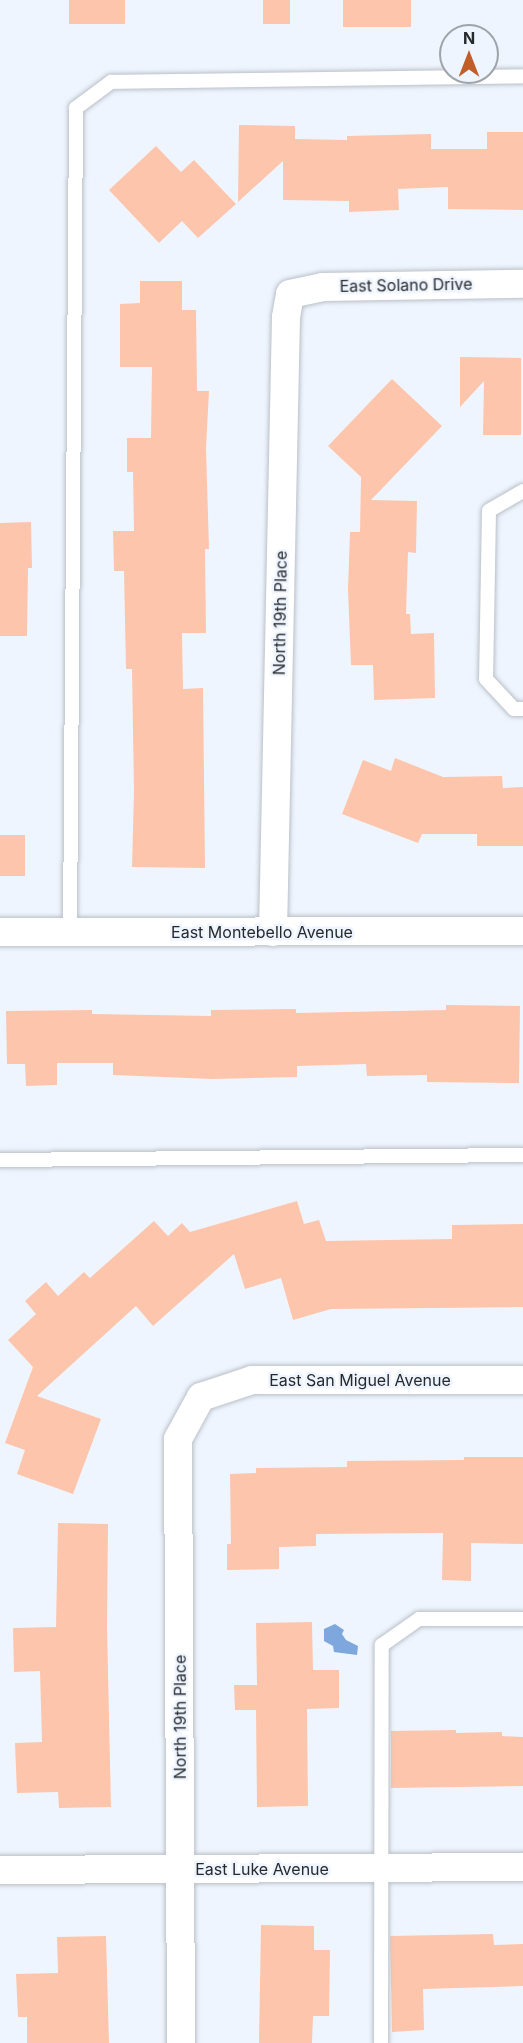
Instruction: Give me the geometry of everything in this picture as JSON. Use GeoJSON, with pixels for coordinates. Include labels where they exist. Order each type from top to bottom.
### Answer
{"type":"FeatureCollection","features":[{"type":"Feature","properties":{"kind":"street","name":"East Solano Drive"},"geometry":{"type":"LineString","coordinates":[[290,294],[323,287],[523,284]]}},
{"type":"Feature","properties":{"kind":"street","name":"North 19th Place"},"geometry":{"type":"LineString","coordinates":[[273,932],[286,317],[290,294]]}},
{"type":"Feature","properties":{"kind":"street","name":"East Montebello Avenue"},"geometry":{"type":"LineString","coordinates":[[0,932],[523,931]]}},
{"type":"Feature","properties":{"kind":"street","name":"East San Miguel Avenue"},"geometry":{"type":"LineString","coordinates":[[201,1397],[252,1380],[523,1380]]}},
{"type":"Feature","properties":{"kind":"street","name":"North 19th Place"},"geometry":{"type":"LineString","coordinates":[[181,2043],[182,1869],[178,1439],[201,1397]]}},
{"type":"Feature","properties":{"kind":"street","name":"East Luke Avenue"},"geometry":{"type":"LineString","coordinates":[[0,1870],[523,1867]]}},
{"type":"Feature","properties":{"kind":"lane"},"geometry":{"type":"LineString","coordinates":[[70,932],[76,108],[111,82],[523,76]]}},
{"type":"Feature","properties":{"kind":"lane"},"geometry":{"type":"LineString","coordinates":[[523,491],[489,511],[486,680],[514,709],[523,709]]}},
{"type":"Feature","properties":{"kind":"lane"},"geometry":{"type":"LineString","coordinates":[[0,1160],[523,1155]]}},
{"type":"Feature","properties":{"kind":"lane"},"geometry":{"type":"LineString","coordinates":[[381,2043],[382,1645],[419,1619],[523,1619]]}},
{"type":"Feature","properties":{"kind":"water"},"geometry":{"type":"Polygon","coordinates":[[[335,1624],[344,1630],[342,1634],[346,1640],[358,1646],[357,1655],[334,1652],[333,1646],[324,1641],[324,1629],[335,1624]]]}},
{"type":"Feature","properties":{"kind":"building"},"geometry":{"type":"Polygon","coordinates":[[[69,0],[125,0],[125,24],[69,24],[69,0]]]}},
{"type":"Feature","properties":{"kind":"building"},"geometry":{"type":"Polygon","coordinates":[[[263,0],[290,0],[290,24],[263,24],[263,0]]]}},
{"type":"Feature","properties":{"kind":"building"},"geometry":{"type":"Polygon","coordinates":[[[343,0],[411,0],[411,27],[343,27],[343,0]]]}},
{"type":"Feature","properties":{"kind":"building"},"geometry":{"type":"Polygon","coordinates":[[[239,125],[295,126],[295,139],[347,140],[347,136],[431,134],[431,149],[487,149],[487,132],[523,132],[523,210],[448,209],[448,187],[398,189],[399,210],[349,212],[349,201],[283,200],[283,161],[238,202],[239,125]]]}},
{"type":"Feature","properties":{"kind":"building"},"geometry":{"type":"Polygon","coordinates":[[[156,146],[181,172],[194,160],[236,204],[198,238],[182,221],[159,243],[109,190],[156,146]]]}},
{"type":"Feature","properties":{"kind":"building"},"geometry":{"type":"Polygon","coordinates":[[[140,281],[182,281],[182,310],[196,310],[197,391],[209,391],[206,448],[209,549],[205,549],[206,633],[182,633],[183,689],[203,688],[205,868],[132,867],[134,791],[132,669],[126,669],[124,571],[114,571],[113,531],[134,531],[133,472],[127,472],[127,438],[151,438],[152,367],[120,367],[120,304],[140,303],[140,281]]]}},
{"type":"Feature","properties":{"kind":"building"},"geometry":{"type":"Polygon","coordinates":[[[460,357],[521,358],[521,435],[483,435],[484,381],[460,407],[460,357]]]}},
{"type":"Feature","properties":{"kind":"building"},"geometry":{"type":"Polygon","coordinates":[[[392,379],[442,426],[371,500],[417,501],[416,553],[408,552],[406,614],[410,614],[411,634],[434,633],[435,698],[374,700],[373,665],[351,665],[348,590],[350,532],[360,532],[361,477],[328,446],[392,379]]]}},
{"type":"Feature","properties":{"kind":"building"},"geometry":{"type":"Polygon","coordinates":[[[31,522],[32,568],[28,568],[27,636],[0,636],[0,523],[31,522]]]}},
{"type":"Feature","properties":{"kind":"building"},"geometry":{"type":"Polygon","coordinates":[[[395,758],[443,777],[502,776],[503,788],[523,787],[523,846],[477,846],[477,834],[422,834],[418,843],[342,814],[363,760],[391,771],[395,758]]]}},
{"type":"Feature","properties":{"kind":"building"},"geometry":{"type":"Polygon","coordinates":[[[0,835],[25,835],[25,876],[0,876],[0,835]]]}},
{"type":"Feature","properties":{"kind":"building"},"geometry":{"type":"Polygon","coordinates":[[[446,1005],[520,1006],[519,1083],[427,1082],[427,1075],[367,1076],[366,1064],[297,1066],[297,1077],[212,1079],[113,1075],[113,1063],[57,1063],[57,1085],[26,1086],[25,1064],[7,1064],[6,1011],[92,1010],[92,1014],[211,1016],[211,1010],[296,1009],[296,1013],[446,1010],[446,1005]]]}},
{"type":"Feature","properties":{"kind":"building"},"geometry":{"type":"Polygon","coordinates":[[[297,1201],[304,1224],[319,1220],[326,1241],[452,1239],[452,1225],[523,1224],[523,1307],[331,1309],[293,1320],[281,1278],[245,1289],[234,1254],[153,1326],[136,1306],[37,1396],[101,1419],[73,1494],[17,1474],[25,1450],[5,1443],[33,1367],[8,1340],[36,1314],[25,1301],[46,1282],[58,1296],[84,1272],[90,1278],[154,1221],[168,1236],[182,1223],[190,1232],[297,1201]]]}},
{"type":"Feature","properties":{"kind":"building"},"geometry":{"type":"Polygon","coordinates":[[[464,1457],[523,1457],[523,1544],[471,1543],[471,1581],[442,1580],[443,1533],[316,1534],[316,1546],[279,1547],[279,1569],[227,1570],[227,1544],[231,1544],[230,1474],[256,1473],[256,1468],[347,1467],[347,1461],[464,1460],[464,1457]]]}},
{"type":"Feature","properties":{"kind":"building"},"geometry":{"type":"Polygon","coordinates":[[[58,1523],[108,1524],[107,1626],[111,1807],[59,1808],[58,1792],[17,1793],[15,1743],[42,1742],[40,1671],[14,1672],[13,1628],[56,1627],[58,1523]]]}},
{"type":"Feature","properties":{"kind":"building"},"geometry":{"type":"Polygon","coordinates":[[[312,1622],[313,1670],[339,1670],[339,1708],[307,1709],[308,1806],[257,1807],[256,1710],[235,1710],[234,1685],[257,1685],[256,1623],[312,1622]]]}},
{"type":"Feature","properties":{"kind":"building"},"geometry":{"type":"Polygon","coordinates":[[[456,1730],[456,1733],[502,1732],[502,1736],[523,1737],[523,1786],[391,1788],[391,1731],[456,1730]]]}},
{"type":"Feature","properties":{"kind":"building"},"geometry":{"type":"Polygon","coordinates":[[[261,1925],[314,1926],[314,1950],[330,1950],[329,2016],[313,2016],[312,2043],[259,2043],[261,1925]]]}},
{"type":"Feature","properties":{"kind":"building"},"geometry":{"type":"Polygon","coordinates":[[[493,1934],[494,1945],[523,1944],[523,1986],[423,1989],[424,2030],[392,2032],[390,1936],[493,1934]]]}},
{"type":"Feature","properties":{"kind":"building"},"geometry":{"type":"Polygon","coordinates":[[[106,1936],[109,2043],[27,2043],[27,2017],[18,2017],[16,1974],[58,1973],[57,1937],[106,1936]]]}}]}
